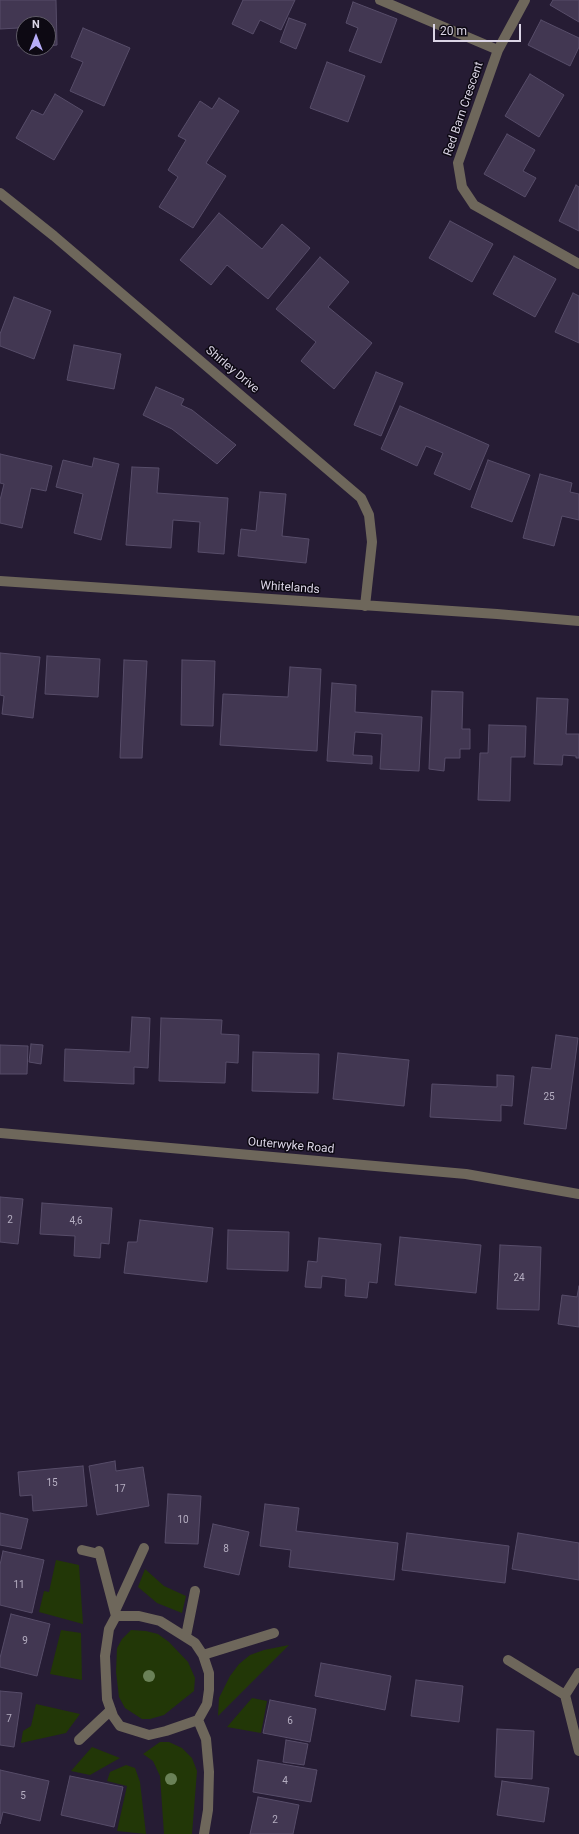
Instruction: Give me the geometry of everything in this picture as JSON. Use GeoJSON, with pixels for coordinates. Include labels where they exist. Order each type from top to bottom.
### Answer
{"type":"FeatureCollection","features":[{"type":"Feature","properties":{"kind":"street"},"geometry":{"type":"LineString","coordinates":[[383,0],[498,50]]}},
{"type":"Feature","properties":{"kind":"street","name":"Red Barn Crescent"},"geometry":{"type":"LineString","coordinates":[[525,0],[498,50],[458,163],[462,187],[474,205],[579,264]]}},
{"type":"Feature","properties":{"kind":"street","name":"Shirley Drive"},"geometry":{"type":"LineString","coordinates":[[0,194],[54,236],[361,498],[369,515],[372,542],[365,606]]}},
{"type":"Feature","properties":{"kind":"street","name":"Whitelands"},"geometry":{"type":"LineString","coordinates":[[0,582],[579,621]]}},
{"type":"Feature","properties":{"kind":"street","name":"Outerwyke Road"},"geometry":{"type":"LineString","coordinates":[[0,1133],[466,1174],[579,1194]]}},
{"type":"Feature","properties":{"kind":"street"},"geometry":{"type":"LineString","coordinates":[[115,1614],[139,1616],[160,1621],[195,1643],[203,1655],[208,1673],[209,1690],[207,1704],[198,1720],[149,1735],[120,1726],[111,1710],[108,1699],[105,1656],[109,1629],[115,1614],[144,1548]]}},
{"type":"Feature","properties":{"kind":"street"},"geometry":{"type":"LineString","coordinates":[[82,1550],[99,1553],[115,1614]]}},
{"type":"Feature","properties":{"kind":"street"},"geometry":{"type":"LineString","coordinates":[[186,1636],[195,1591]]}},
{"type":"Feature","properties":{"kind":"street"},"geometry":{"type":"LineString","coordinates":[[203,1655],[274,1633]]}},
{"type":"Feature","properties":{"kind":"street"},"geometry":{"type":"LineString","coordinates":[[508,1660],[565,1695],[579,1751]]}},
{"type":"Feature","properties":{"kind":"street"},"geometry":{"type":"LineString","coordinates":[[565,1695],[579,1673]]}},
{"type":"Feature","properties":{"kind":"street"},"geometry":{"type":"LineString","coordinates":[[79,1740],[111,1710]]}},
{"type":"Feature","properties":{"kind":"street"},"geometry":{"type":"LineString","coordinates":[[198,1720],[206,1739],[210,1772],[208,1810],[204,1834]]}},
{"type":"Feature","properties":{"kind":"green space"},"geometry":{"type":"Polygon","coordinates":[[[56,1560],[79,1565],[83,1624],[39,1612],[44,1591],[49,1592],[56,1560]]]}},
{"type":"Feature","properties":{"kind":"green space"},"geometry":{"type":"Polygon","coordinates":[[[145,1569],[164,1586],[186,1596],[182,1613],[157,1603],[138,1587],[145,1569]]]}},
{"type":"Feature","properties":{"kind":"green space"},"geometry":{"type":"Polygon","coordinates":[[[61,1630],[81,1633],[82,1680],[50,1674],[61,1630]]]}},
{"type":"Feature","properties":{"kind":"green space"},"geometry":{"type":"Polygon","coordinates":[[[131,1630],[146,1631],[158,1634],[169,1642],[188,1662],[195,1678],[194,1691],[164,1715],[150,1719],[142,1719],[125,1708],[119,1697],[116,1672],[117,1648],[122,1639],[131,1630]]]}},
{"type":"Feature","properties":{"kind":"green space"},"geometry":{"type":"Polygon","coordinates":[[[289,1645],[218,1716],[219,1698],[230,1676],[239,1664],[250,1655],[264,1650],[289,1645]]]}},
{"type":"Feature","properties":{"kind":"green space"},"geometry":{"type":"Polygon","coordinates":[[[252,1698],[267,1701],[261,1733],[227,1727],[252,1698]]]}},
{"type":"Feature","properties":{"kind":"green space"},"geometry":{"type":"Polygon","coordinates":[[[36,1704],[80,1714],[66,1733],[21,1743],[23,1731],[31,1726],[36,1704]]]}},
{"type":"Feature","properties":{"kind":"green space"},"geometry":{"type":"Polygon","coordinates":[[[160,1742],[169,1742],[182,1748],[192,1758],[197,1771],[192,1834],[164,1834],[160,1776],[153,1761],[143,1754],[160,1742]]]}},
{"type":"Feature","properties":{"kind":"green space"},"geometry":{"type":"Polygon","coordinates":[[[92,1747],[120,1758],[90,1775],[71,1771],[92,1747]]]}},
{"type":"Feature","properties":{"kind":"green space"},"geometry":{"type":"Polygon","coordinates":[[[126,1765],[135,1768],[140,1782],[146,1834],[117,1831],[127,1786],[107,1781],[110,1772],[126,1765]]]}},
{"type":"Feature","properties":{"kind":"building"},"geometry":{"type":"Polygon","coordinates":[[[0,0],[56,0],[57,45],[56,16],[16,16],[16,28],[0,29],[0,0]]]}},
{"type":"Feature","properties":{"kind":"building"},"geometry":{"type":"Polygon","coordinates":[[[243,0],[295,0],[281,30],[260,20],[253,34],[232,24],[243,0]]]}},
{"type":"Feature","properties":{"kind":"building"},"geometry":{"type":"Polygon","coordinates":[[[553,0],[579,0],[579,22],[550,5],[553,0]]]}},
{"type":"Feature","properties":{"kind":"building"},"geometry":{"type":"Polygon","coordinates":[[[353,2],[397,19],[381,63],[349,51],[358,28],[346,23],[353,2]]]}},
{"type":"Feature","properties":{"kind":"building"},"geometry":{"type":"Polygon","coordinates":[[[289,18],[306,24],[296,49],[280,42],[289,18]]]}},
{"type":"Feature","properties":{"kind":"building"},"geometry":{"type":"Polygon","coordinates":[[[541,20],[579,38],[579,47],[570,66],[528,45],[541,20]]]}},
{"type":"Feature","properties":{"kind":"building"},"geometry":{"type":"Polygon","coordinates":[[[83,28],[130,48],[104,106],[70,91],[83,62],[71,57],[83,28]]]}},
{"type":"Feature","properties":{"kind":"building"},"geometry":{"type":"Polygon","coordinates":[[[327,62],[365,76],[348,122],[310,108],[327,62]]]}},
{"type":"Feature","properties":{"kind":"building"},"geometry":{"type":"Polygon","coordinates":[[[530,74],[564,95],[539,137],[505,116],[530,74]]]}},
{"type":"Feature","properties":{"kind":"building"},"geometry":{"type":"Polygon","coordinates":[[[55,94],[83,111],[54,160],[16,138],[32,110],[43,115],[55,94]]]}},
{"type":"Feature","properties":{"kind":"building"},"geometry":{"type":"Polygon","coordinates":[[[219,98],[239,111],[206,163],[226,176],[193,228],[159,207],[178,177],[168,170],[186,140],[178,136],[200,101],[212,109],[219,98]]]}},
{"type":"Feature","properties":{"kind":"building"},"geometry":{"type":"Polygon","coordinates":[[[507,134],[535,150],[523,171],[536,178],[525,197],[484,174],[507,134]]]}},
{"type":"Feature","properties":{"kind":"building"},"geometry":{"type":"Polygon","coordinates":[[[576,185],[579,187],[579,231],[559,221],[576,185]]]}},
{"type":"Feature","properties":{"kind":"building"},"geometry":{"type":"Polygon","coordinates":[[[219,213],[262,249],[282,224],[310,248],[268,299],[227,265],[211,285],[180,260],[219,213]]]}},
{"type":"Feature","properties":{"kind":"building"},"geometry":{"type":"Polygon","coordinates":[[[450,221],[493,244],[472,282],[429,258],[450,221]]]}},
{"type":"Feature","properties":{"kind":"building"},"geometry":{"type":"Polygon","coordinates":[[[514,256],[556,279],[535,317],[493,294],[514,256]]]}},
{"type":"Feature","properties":{"kind":"building"},"geometry":{"type":"Polygon","coordinates":[[[320,257],[349,282],[328,307],[372,343],[334,389],[301,361],[316,342],[276,309],[320,257]]]}},
{"type":"Feature","properties":{"kind":"building"},"geometry":{"type":"Polygon","coordinates":[[[573,293],[579,296],[579,343],[555,332],[573,293]]]}},
{"type":"Feature","properties":{"kind":"building"},"geometry":{"type":"Polygon","coordinates":[[[14,297],[51,311],[34,359],[0,346],[0,334],[14,297]]]}},
{"type":"Feature","properties":{"kind":"building"},"geometry":{"type":"Polygon","coordinates":[[[74,345],[121,354],[114,389],[67,380],[74,345]]]}},
{"type":"Feature","properties":{"kind":"building"},"geometry":{"type":"Polygon","coordinates":[[[376,372],[403,383],[381,436],[354,425],[376,372]]]}},
{"type":"Feature","properties":{"kind":"building"},"geometry":{"type":"Polygon","coordinates":[[[156,387],[184,399],[181,405],[192,410],[236,445],[217,464],[172,429],[143,415],[156,387]]]}},
{"type":"Feature","properties":{"kind":"building"},"geometry":{"type":"Polygon","coordinates":[[[400,406],[489,445],[470,490],[434,474],[443,453],[426,446],[417,466],[381,449],[400,406]]]}},
{"type":"Feature","properties":{"kind":"building"},"geometry":{"type":"Polygon","coordinates":[[[0,454],[52,466],[46,491],[31,488],[22,528],[0,523],[0,500],[4,484],[0,483],[0,454]]]}},
{"type":"Feature","properties":{"kind":"building"},"geometry":{"type":"Polygon","coordinates":[[[94,458],[119,464],[101,540],[74,533],[83,494],[56,487],[63,460],[92,467],[94,458]]]}},
{"type":"Feature","properties":{"kind":"building"},"geometry":{"type":"Polygon","coordinates":[[[488,460],[530,475],[512,522],[471,507],[488,460]]]}},
{"type":"Feature","properties":{"kind":"building"},"geometry":{"type":"Polygon","coordinates":[[[132,467],[159,468],[157,493],[228,498],[224,554],[198,552],[200,522],[173,520],[171,548],[126,545],[132,467]]]}},
{"type":"Feature","properties":{"kind":"building"},"geometry":{"type":"Polygon","coordinates":[[[540,474],[572,483],[570,492],[579,494],[579,520],[562,516],[554,546],[523,538],[540,474]]]}},
{"type":"Feature","properties":{"kind":"building"},"geometry":{"type":"Polygon","coordinates":[[[260,492],[286,494],[282,536],[309,539],[306,563],[238,556],[241,529],[256,531],[260,492]]]}},
{"type":"Feature","properties":{"kind":"building"},"geometry":{"type":"Polygon","coordinates":[[[0,653],[40,657],[33,718],[2,714],[4,696],[0,695],[0,653]]]}},
{"type":"Feature","properties":{"kind":"building"},"geometry":{"type":"Polygon","coordinates":[[[47,656],[100,659],[98,697],[45,694],[47,656]]]}},
{"type":"Feature","properties":{"kind":"building"},"geometry":{"type":"Polygon","coordinates":[[[124,660],[147,661],[142,758],[120,758],[124,660]]]}},
{"type":"Feature","properties":{"kind":"building"},"geometry":{"type":"Polygon","coordinates":[[[182,660],[215,661],[213,726],[181,725],[182,660]]]}},
{"type":"Feature","properties":{"kind":"building"},"geometry":{"type":"Polygon","coordinates":[[[290,667],[321,669],[317,751],[220,745],[223,694],[288,697],[290,667]]]}},
{"type":"Feature","properties":{"kind":"building"},"geometry":{"type":"Polygon","coordinates":[[[332,683],[356,685],[355,712],[422,717],[419,771],[380,769],[382,734],[355,732],[353,755],[372,756],[372,764],[327,761],[332,683]]]}},
{"type":"Feature","properties":{"kind":"building"},"geometry":{"type":"Polygon","coordinates":[[[432,691],[463,692],[462,729],[470,729],[470,749],[460,749],[460,758],[445,758],[444,771],[429,769],[432,691]]]}},
{"type":"Feature","properties":{"kind":"building"},"geometry":{"type":"Polygon","coordinates":[[[537,698],[568,699],[566,734],[579,734],[579,758],[576,758],[576,756],[563,755],[562,765],[534,764],[537,698]]]}},
{"type":"Feature","properties":{"kind":"building"},"geometry":{"type":"Polygon","coordinates":[[[489,725],[526,726],[525,757],[511,757],[510,801],[478,800],[480,753],[488,753],[489,725]]]}},
{"type":"Feature","properties":{"kind":"building"},"geometry":{"type":"Polygon","coordinates":[[[132,1017],[150,1018],[148,1068],[134,1067],[134,1084],[64,1081],[65,1049],[130,1052],[132,1017]]]}},
{"type":"Feature","properties":{"kind":"building"},"geometry":{"type":"Polygon","coordinates":[[[161,1018],[222,1020],[221,1034],[239,1035],[238,1063],[226,1062],[225,1083],[159,1081],[161,1018]]]}},
{"type":"Feature","properties":{"kind":"building"},"geometry":{"type":"Polygon","coordinates":[[[556,1035],[578,1038],[566,1129],[524,1124],[532,1067],[551,1069],[556,1035]]]}},
{"type":"Feature","properties":{"kind":"building"},"geometry":{"type":"Polygon","coordinates":[[[31,1044],[43,1045],[41,1064],[29,1062],[31,1044]]]}},
{"type":"Feature","properties":{"kind":"building"},"geometry":{"type":"Polygon","coordinates":[[[0,1045],[28,1046],[27,1074],[0,1074],[0,1045]]]}},
{"type":"Feature","properties":{"kind":"building"},"geometry":{"type":"Polygon","coordinates":[[[253,1052],[319,1054],[318,1093],[252,1091],[253,1052]]]}},
{"type":"Feature","properties":{"kind":"building"},"geometry":{"type":"Polygon","coordinates":[[[338,1053],[409,1060],[404,1106],[333,1099],[338,1053]]]}},
{"type":"Feature","properties":{"kind":"building"},"geometry":{"type":"Polygon","coordinates":[[[497,1075],[514,1076],[512,1106],[501,1105],[501,1121],[430,1117],[432,1084],[497,1087],[497,1075]]]}},
{"type":"Feature","properties":{"kind":"building"},"geometry":{"type":"Polygon","coordinates":[[[0,1197],[23,1199],[18,1244],[0,1242],[0,1197]]]}},
{"type":"Feature","properties":{"kind":"building"},"geometry":{"type":"Polygon","coordinates":[[[42,1203],[112,1208],[109,1244],[101,1243],[100,1258],[74,1256],[75,1236],[40,1234],[42,1203]]]}},
{"type":"Feature","properties":{"kind":"building"},"geometry":{"type":"Polygon","coordinates":[[[140,1220],[213,1228],[207,1282],[124,1273],[128,1242],[137,1242],[140,1220]]]}},
{"type":"Feature","properties":{"kind":"building"},"geometry":{"type":"Polygon","coordinates":[[[228,1230],[289,1232],[288,1271],[227,1269],[228,1230]]]}},
{"type":"Feature","properties":{"kind":"building"},"geometry":{"type":"Polygon","coordinates":[[[400,1237],[481,1245],[476,1293],[395,1285],[400,1237]]]}},
{"type":"Feature","properties":{"kind":"building"},"geometry":{"type":"Polygon","coordinates":[[[319,1238],[381,1244],[377,1283],[369,1282],[367,1298],[345,1296],[346,1279],[322,1276],[321,1288],[305,1287],[308,1261],[317,1262],[319,1238]]]}},
{"type":"Feature","properties":{"kind":"building"},"geometry":{"type":"Polygon","coordinates":[[[500,1245],[541,1247],[539,1310],[497,1309],[500,1245]]]}},
{"type":"Feature","properties":{"kind":"building"},"geometry":{"type":"Polygon","coordinates":[[[579,1286],[579,1327],[558,1324],[562,1295],[577,1297],[579,1286]]]}},
{"type":"Feature","properties":{"kind":"building"},"geometry":{"type":"Polygon","coordinates":[[[115,1461],[116,1471],[143,1467],[149,1506],[97,1515],[89,1466],[115,1461]]]}},
{"type":"Feature","properties":{"kind":"building"},"geometry":{"type":"Polygon","coordinates":[[[83,1466],[87,1506],[33,1511],[32,1495],[20,1496],[18,1472],[83,1466]]]}},
{"type":"Feature","properties":{"kind":"building"},"geometry":{"type":"Polygon","coordinates":[[[168,1494],[201,1496],[198,1544],[165,1543],[168,1494]]]}},
{"type":"Feature","properties":{"kind":"building"},"geometry":{"type":"Polygon","coordinates":[[[265,1504],[299,1508],[296,1531],[398,1543],[394,1580],[289,1567],[291,1550],[260,1546],[265,1504]]]}},
{"type":"Feature","properties":{"kind":"building"},"geometry":{"type":"Polygon","coordinates":[[[0,1513],[28,1519],[21,1549],[0,1545],[0,1513]]]}},
{"type":"Feature","properties":{"kind":"building"},"geometry":{"type":"Polygon","coordinates":[[[213,1524],[249,1532],[239,1575],[204,1567],[213,1524]]]}},
{"type":"Feature","properties":{"kind":"building"},"geometry":{"type":"Polygon","coordinates":[[[407,1533],[509,1546],[505,1583],[402,1570],[407,1533]]]}},
{"type":"Feature","properties":{"kind":"building"},"geometry":{"type":"Polygon","coordinates":[[[518,1533],[579,1543],[579,1580],[512,1569],[518,1533]]]}},
{"type":"Feature","properties":{"kind":"building"},"geometry":{"type":"Polygon","coordinates":[[[3,1551],[44,1560],[32,1613],[0,1605],[0,1565],[3,1551]]]}},
{"type":"Feature","properties":{"kind":"building"},"geometry":{"type":"Polygon","coordinates":[[[11,1614],[50,1624],[37,1676],[0,1667],[0,1658],[11,1614]]]}},
{"type":"Feature","properties":{"kind":"building"},"geometry":{"type":"Polygon","coordinates":[[[321,1663],[391,1676],[385,1710],[315,1696],[321,1663]]]}},
{"type":"Feature","properties":{"kind":"building"},"geometry":{"type":"Polygon","coordinates":[[[416,1680],[463,1686],[459,1722],[411,1716],[416,1680]]]}},
{"type":"Feature","properties":{"kind":"building"},"geometry":{"type":"Polygon","coordinates":[[[0,1691],[22,1693],[14,1747],[0,1745],[0,1691]]]}},
{"type":"Feature","properties":{"kind":"building"},"geometry":{"type":"Polygon","coordinates":[[[270,1700],[316,1709],[310,1742],[263,1733],[270,1700]]]}},
{"type":"Feature","properties":{"kind":"building"},"geometry":{"type":"Polygon","coordinates":[[[497,1729],[534,1731],[532,1779],[495,1777],[497,1729]]]}},
{"type":"Feature","properties":{"kind":"building"},"geometry":{"type":"Polygon","coordinates":[[[286,1740],[308,1744],[304,1765],[283,1762],[286,1740]]]}},
{"type":"Feature","properties":{"kind":"building"},"geometry":{"type":"Polygon","coordinates":[[[258,1760],[317,1770],[311,1802],[253,1792],[258,1760]]]}},
{"type":"Feature","properties":{"kind":"building"},"geometry":{"type":"Polygon","coordinates":[[[0,1770],[49,1781],[40,1821],[3,1812],[0,1824],[0,1770]]]}},
{"type":"Feature","properties":{"kind":"building"},"geometry":{"type":"Polygon","coordinates":[[[70,1776],[123,1787],[114,1827],[61,1815],[70,1776]]]}},
{"type":"Feature","properties":{"kind":"building"},"geometry":{"type":"Polygon","coordinates":[[[502,1781],[549,1788],[544,1822],[497,1815],[502,1781]]]}},
{"type":"Feature","properties":{"kind":"building"},"geometry":{"type":"Polygon","coordinates":[[[258,1797],[299,1805],[293,1834],[250,1834],[258,1797]]]}}]}
